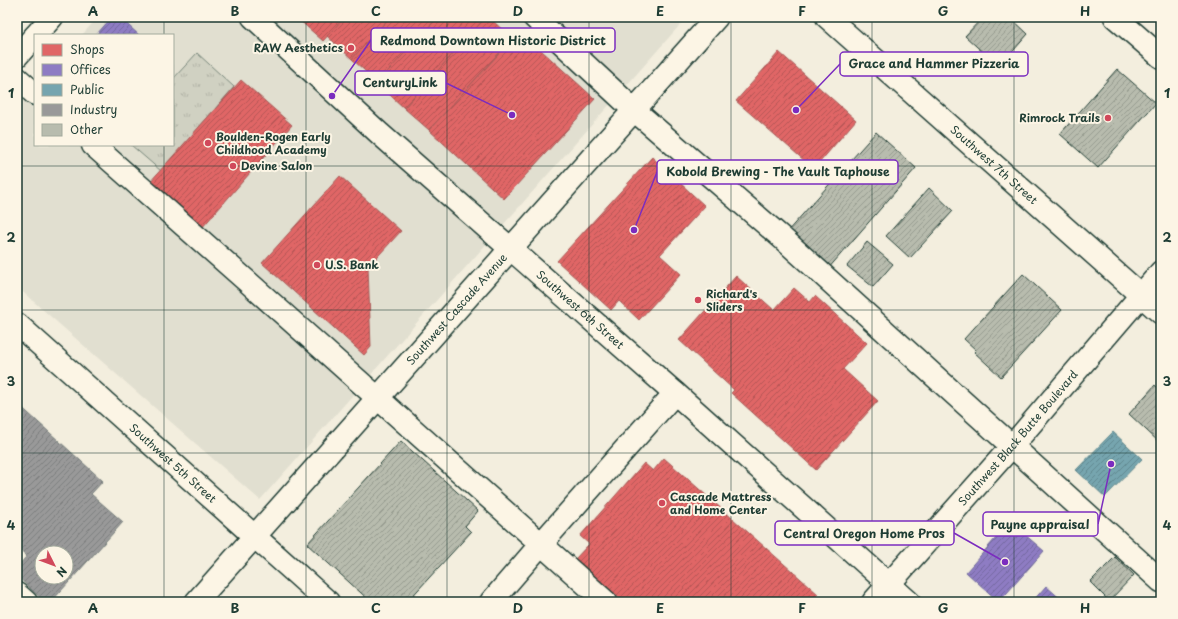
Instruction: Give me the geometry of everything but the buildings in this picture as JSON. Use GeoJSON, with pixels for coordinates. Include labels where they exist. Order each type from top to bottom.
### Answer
{"type":"FeatureCollection","features":[{"type":"Feature","properties":{"kind":"street"},"geometry":{"type":"LineString","coordinates":[[38,34],[52,17]]}},
{"type":"Feature","properties":{"kind":"street","name":"Southwest 6th Street"},"geometry":{"type":"LineString","coordinates":[[253,17],[380,134],[675,393],[909,602]]}},
{"type":"Feature","properties":{"kind":"street"},"geometry":{"type":"LineString","coordinates":[[534,17],[634,110],[781,237],[1161,581]]}},
{"type":"Feature","properties":{"kind":"street","name":"Southwest Cascade Avenue"},"geometry":{"type":"LineString","coordinates":[[196,602],[717,17]]}},
{"type":"Feature","properties":{"kind":"street","name":"Southwest 7th Street"},"geometry":{"type":"LineString","coordinates":[[827,17],[1161,313]]}},
{"type":"Feature","properties":{"kind":"street"},"geometry":{"type":"LineString","coordinates":[[1115,17],[1161,57]]}},
{"type":"Feature","properties":{"kind":"street"},"geometry":{"type":"LineString","coordinates":[[17,56],[34,38]]}},
{"type":"Feature","properties":{"kind":"street"},"geometry":{"type":"LineString","coordinates":[[17,78],[34,93]]}},
{"type":"Feature","properties":{"kind":"street"},"geometry":{"type":"LineString","coordinates":[[94,146],[606,602]]}},
{"type":"Feature","properties":{"kind":"street","name":"Southwest Black Butte Boulevard"},"geometry":{"type":"LineString","coordinates":[[873,602],[1012,446],[1161,272]]}},
{"type":"Feature","properties":{"kind":"street","name":"Southwest 5th Street"},"geometry":{"type":"LineString","coordinates":[[17,324],[328,602]]}},
{"type":"Feature","properties":{"kind":"street"},"geometry":{"type":"LineString","coordinates":[[491,602],[675,393]]}},
{"type":"Feature","properties":{"kind":"street"},"geometry":{"type":"LineString","coordinates":[[17,594],[26,602]]}},
{"type":"Feature","properties":{"kind":"shaded area"},"geometry":{"type":"Polygon","coordinates":[[[98,17],[687,17],[260,500],[17,287],[17,106],[34,87],[34,146],[174,146],[174,34],[83,34],[98,17]]]}},
{"type":"Feature","properties":{"kind":"green space"},"geometry":{"type":"Polygon","coordinates":[[[197,53],[234,87],[161,171],[132,146],[174,146],[174,78],[197,53]]]}},
{"type":"Feature","properties":{"kind":"place","name":"RAW Aesthetics"},"geometry":{"type":"Point","coordinates":[351,48]}},
{"type":"Feature","properties":{"kind":"place","name":"Redmond Downtown Historic District"},"geometry":{"type":"Point","coordinates":[332,96]}},
{"type":"Feature","properties":{"kind":"place","name":"Grace and Hammer Pizzeria"},"geometry":{"type":"Point","coordinates":[796,110]}},
{"type":"Feature","properties":{"kind":"place","name":"CenturyLink"},"geometry":{"type":"Point","coordinates":[512,115]}},
{"type":"Feature","properties":{"kind":"place","name":"Rimrock Trails"},"geometry":{"type":"Point","coordinates":[1108,118]}},
{"type":"Feature","properties":{"kind":"place","name":"Boulden-Rogen Early Childhood Academy"},"geometry":{"type":"Point","coordinates":[208,143]}},
{"type":"Feature","properties":{"kind":"place","name":"Devine Salon"},"geometry":{"type":"Point","coordinates":[233,166]}},
{"type":"Feature","properties":{"kind":"place","name":"Kobold Brewing - The Vault Taphouse"},"geometry":{"type":"Point","coordinates":[634,230]}},
{"type":"Feature","properties":{"kind":"place","name":"U.S. Bank"},"geometry":{"type":"Point","coordinates":[317,265]}},
{"type":"Feature","properties":{"kind":"place","name":"Richard's Sliders"},"geometry":{"type":"Point","coordinates":[698,300]}},
{"type":"Feature","properties":{"kind":"place","name":"Payne appraisal"},"geometry":{"type":"Point","coordinates":[1111,464]}},
{"type":"Feature","properties":{"kind":"place","name":"Cascade Mattress and Home Center"},"geometry":{"type":"Point","coordinates":[662,503]}},
{"type":"Feature","properties":{"kind":"place","name":"Central Oregon Home Pros"},"geometry":{"type":"Point","coordinates":[1005,562]}}]}
